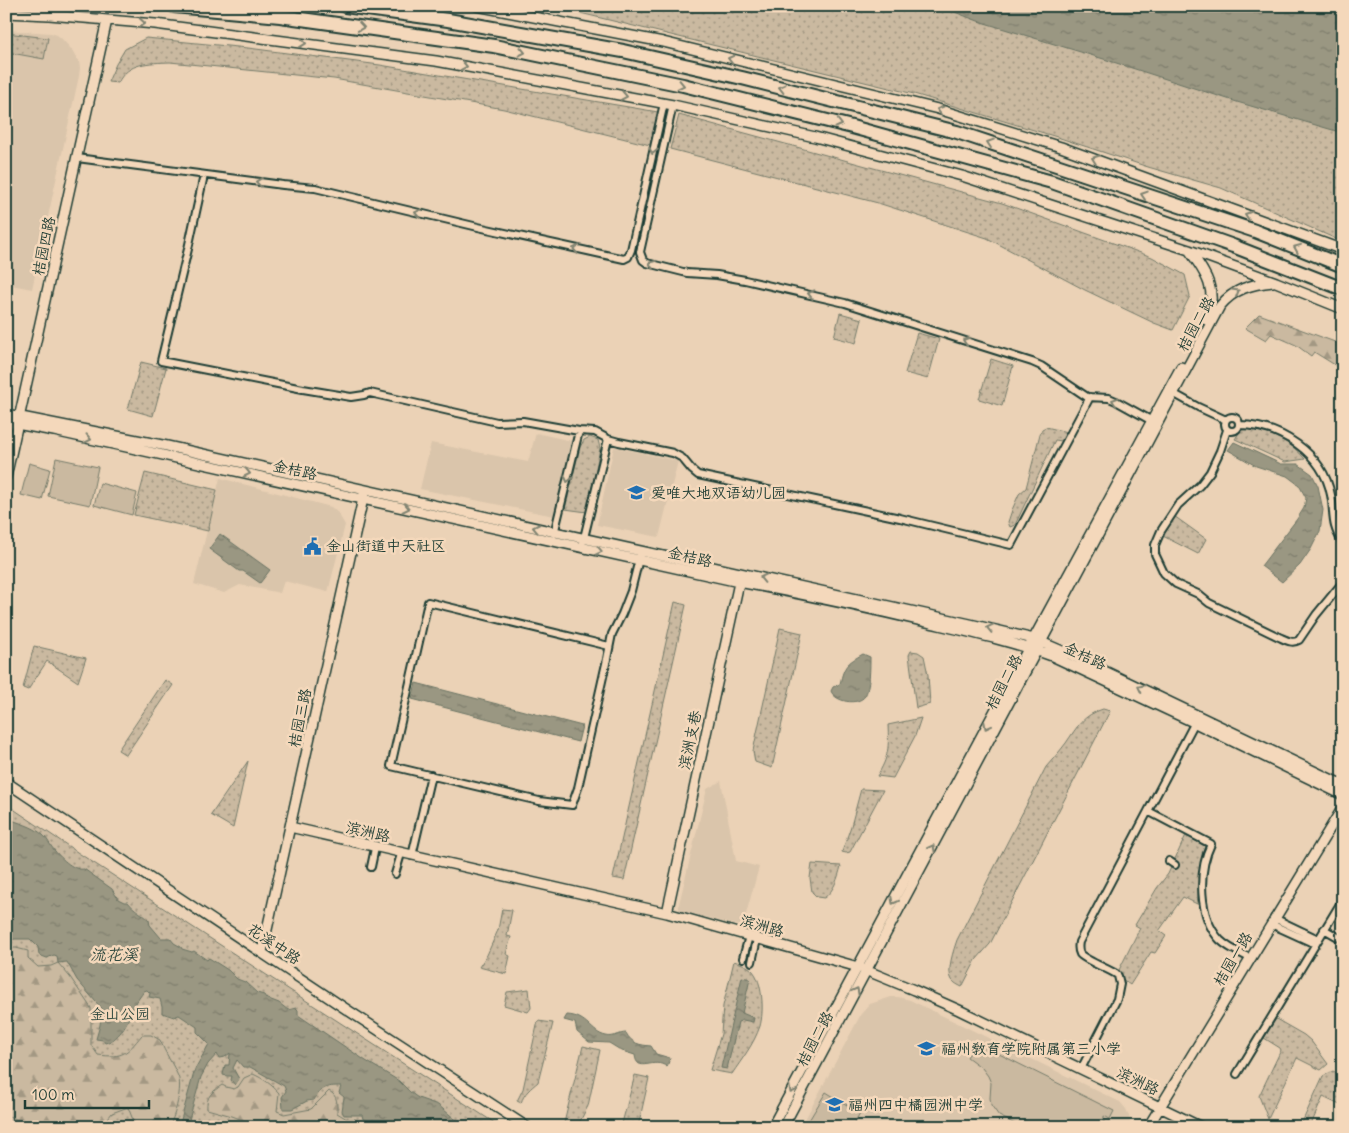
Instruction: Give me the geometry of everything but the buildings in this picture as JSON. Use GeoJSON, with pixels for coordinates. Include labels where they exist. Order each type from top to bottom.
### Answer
{"type":"FeatureCollection","features":[{"type":"Feature","properties":{"kind":"highway"},"geometry":{"type":"LineString","coordinates":[[174,6],[280,16],[494,46],[683,85],[852,127],[1052,182],[1233,246],[1343,289]]}},
{"type":"Feature","properties":{"kind":"highway"},"geometry":{"type":"LineString","coordinates":[[345,6],[448,20],[623,51],[742,78],[957,132],[1256,232],[1343,266]]}},
{"type":"Feature","properties":{"kind":"street"},"geometry":{"type":"LineString","coordinates":[[476,6],[663,42],[938,109],[1061,147],[1343,250]]}},
{"type":"Feature","properties":{"kind":"street"},"geometry":{"type":"LineString","coordinates":[[6,13],[155,24],[436,60],[668,104],[815,137],[962,176],[1189,250],[1343,309]]}},
{"type":"Feature","properties":{"kind":"street","name":"桔园四路"},"geometry":{"type":"LineString","coordinates":[[6,477],[107,20]]}},
{"type":"Feature","properties":{"kind":"street"},"geometry":{"type":"LineString","coordinates":[[77,158],[315,188],[486,229],[624,259],[628,257],[631,250],[668,104]]}},
{"type":"Feature","properties":{"kind":"street"},"geometry":{"type":"LineString","coordinates":[[668,104],[641,247],[641,256],[647,263],[687,273],[717,275],[745,280],[845,303],[1032,362],[1090,397],[1116,400],[1155,422]]}},
{"type":"Feature","properties":{"kind":"street"},"geometry":{"type":"LineString","coordinates":[[204,175],[161,361],[351,397],[370,393],[497,422],[523,421],[595,432],[608,439],[673,454],[682,458],[698,475],[893,517],[1011,545],[1090,397]]}},
{"type":"Feature","properties":{"kind":"street","name":"桔园二路"},"geometry":{"type":"LineString","coordinates":[[783,1127],[863,969],[1171,392],[1204,325],[1210,311],[1211,292],[1208,278],[1189,250]]}},
{"type":"Feature","properties":{"kind":"street","name":"桔园二路"},"geometry":{"type":"LineString","coordinates":[[1171,392],[1225,300],[1246,286],[1276,282]]}},
{"type":"Feature","properties":{"kind":"street"},"geometry":{"type":"LineString","coordinates":[[1171,392],[1226,420]]}},
{"type":"Feature","properties":{"kind":"street"},"geometry":{"type":"LineString","coordinates":[[6,414],[19,420]]}},
{"type":"Feature","properties":{"kind":"street"},"geometry":{"type":"LineString","coordinates":[[1230,417],[1235,417],[1238,420],[1239,426],[1233,432],[1227,430],[1224,425],[1230,417]]}},
{"type":"Feature","properties":{"kind":"street","name":"金桔路"},"geometry":{"type":"LineString","coordinates":[[6,422],[19,420],[364,494],[640,555],[828,600],[1035,645],[1052,656],[1195,722],[1343,795]]}},
{"type":"Feature","properties":{"kind":"street"},"geometry":{"type":"LineString","coordinates":[[1239,426],[1259,427],[1281,434],[1292,440],[1309,456],[1321,471],[1328,487],[1331,496],[1333,522],[1343,543]]}},
{"type":"Feature","properties":{"kind":"street"},"geometry":{"type":"LineString","coordinates":[[1227,430],[1210,472],[1200,485],[1175,509],[1157,539],[1154,548],[1155,554],[1164,573],[1176,584],[1198,594],[1209,603],[1291,642],[1299,640],[1316,615],[1343,582]]}},
{"type":"Feature","properties":{"kind":"street"},"geometry":{"type":"LineString","coordinates":[[554,536],[579,431]]}},
{"type":"Feature","properties":{"kind":"street"},"geometry":{"type":"LineString","coordinates":[[583,543],[608,439]]}},
{"type":"Feature","properties":{"kind":"street","name":"桔园三路"},"geometry":{"type":"LineString","coordinates":[[262,952],[364,494]]}},
{"type":"Feature","properties":{"kind":"street"},"geometry":{"type":"LineString","coordinates":[[609,646],[428,602],[391,766],[539,801],[572,805],[578,788],[612,634],[631,590],[640,555]]}},
{"type":"Feature","properties":{"kind":"street","name":"滨洲支巷"},"geometry":{"type":"LineString","coordinates":[[667,913],[740,578]]}},
{"type":"Feature","properties":{"kind":"street"},"geometry":{"type":"LineString","coordinates":[[1035,645],[1078,658],[1343,785]]}},
{"type":"Feature","properties":{"kind":"street"},"geometry":{"type":"LineString","coordinates":[[1081,1069],[1118,1000],[1120,984],[1116,974],[1081,954],[1078,947],[1079,942],[1195,722]]}},
{"type":"Feature","properties":{"kind":"street"},"geometry":{"type":"LineString","coordinates":[[412,856],[431,775]]}},
{"type":"Feature","properties":{"kind":"street","name":"花溪中路"},"geometry":{"type":"LineString","coordinates":[[6,782],[349,1011],[527,1127]]}},
{"type":"Feature","properties":{"kind":"street","name":"桔园一路"},"geometry":{"type":"LineString","coordinates":[[1148,1127],[1343,807]]}},
{"type":"Feature","properties":{"kind":"street"},"geometry":{"type":"LineString","coordinates":[[1148,811],[1211,844],[1206,858],[1201,894],[1204,911],[1210,925],[1221,941],[1250,958]]}},
{"type":"Feature","properties":{"kind":"street","name":"滨洲路"},"geometry":{"type":"LineString","coordinates":[[290,828],[667,913],[863,969],[932,998],[1201,1127]]}},
{"type":"Feature","properties":{"kind":"street"},"geometry":{"type":"LineString","coordinates":[[370,867],[375,848]]}},
{"type":"Feature","properties":{"kind":"street"},"geometry":{"type":"LineString","coordinates":[[395,874],[401,854]]}},
{"type":"Feature","properties":{"kind":"street"},"geometry":{"type":"LineString","coordinates":[[1237,1074],[1343,898]]}},
{"type":"Feature","properties":{"kind":"street"},"geometry":{"type":"LineString","coordinates":[[1272,921],[1317,942]]}},
{"type":"Feature","properties":{"kind":"street"},"geometry":{"type":"LineString","coordinates":[[1324,929],[1343,940]]}},
{"type":"Feature","properties":{"kind":"street"},"geometry":{"type":"LineString","coordinates":[[743,958],[753,937]]}},
{"type":"Feature","properties":{"kind":"street"},"geometry":{"type":"LineString","coordinates":[[752,962],[753,937]]}},
{"type":"Feature","properties":{"kind":"street","name":"桔园二路"},"geometry":{"type":"LineString","coordinates":[[772,1127],[863,969]]}},
{"type":"Feature","properties":{"kind":"shaded area"},"geometry":{"type":"Polygon","coordinates":[[[6,30],[57,35],[72,50],[79,62],[80,68],[32,289],[6,284],[6,30]]]}},
{"type":"Feature","properties":{"kind":"shaded area"},"geometry":{"type":"Polygon","coordinates":[[[536,433],[572,441],[554,516],[420,489],[431,443],[528,462],[536,433]]]}},
{"type":"Feature","properties":{"kind":"shaded area","name":"爱唯大地双语幼儿园"},"geometry":{"type":"Polygon","coordinates":[[[614,447],[678,461],[659,537],[597,525],[614,447]]]}},
{"type":"Feature","properties":{"kind":"shaded area"},"geometry":{"type":"Polygon","coordinates":[[[220,478],[331,507],[338,513],[345,525],[328,592],[284,581],[280,593],[240,585],[224,593],[194,584],[220,478]]]}},
{"type":"Feature","properties":{"kind":"shaded area"},"geometry":{"type":"Polygon","coordinates":[[[721,781],[736,861],[759,867],[743,925],[734,925],[679,910],[707,789],[721,781]]]}},
{"type":"Feature","properties":{"kind":"shaded area","name":"福州教育学院附属第三小学"},"geometry":{"type":"Polygon","coordinates":[[[891,997],[910,1000],[1120,1102],[1126,1109],[1131,1127],[801,1127],[861,1014],[870,1004],[891,997]]]}},
{"type":"Feature","properties":{"kind":"green space"},"geometry":{"type":"Polygon","coordinates":[[[535,6],[959,6],[1343,101],[1343,242],[1221,188],[914,94],[576,12],[535,6]]]}},
{"type":"Feature","properties":{"kind":"green space"},"geometry":{"type":"Polygon","coordinates":[[[6,33],[48,38],[44,59],[6,52],[6,33]]]}},
{"type":"Feature","properties":{"kind":"green space"},"geometry":{"type":"Polygon","coordinates":[[[146,38],[248,48],[380,65],[658,112],[650,145],[504,109],[334,79],[170,62],[133,67],[122,76],[118,83],[108,82],[125,49],[146,38]]]}},
{"type":"Feature","properties":{"kind":"green space"},"geometry":{"type":"Polygon","coordinates":[[[679,115],[1002,203],[1152,257],[1185,275],[1190,296],[1173,330],[1085,290],[987,238],[878,203],[670,149],[679,115]]]}},
{"type":"Feature","properties":{"kind":"green space"},"geometry":{"type":"Polygon","coordinates":[[[840,313],[862,319],[856,343],[834,337],[840,313]]]}},
{"type":"Feature","properties":{"kind":"green space"},"geometry":{"type":"Polygon","coordinates":[[[1259,314],[1343,345],[1343,370],[1314,352],[1311,356],[1296,345],[1271,334],[1266,340],[1245,328],[1259,314]]]}},
{"type":"Feature","properties":{"kind":"green space"},"geometry":{"type":"Polygon","coordinates":[[[917,333],[939,339],[928,379],[905,373],[917,333]]]}},
{"type":"Feature","properties":{"kind":"green space"},"geometry":{"type":"Polygon","coordinates":[[[991,359],[1013,366],[1002,406],[979,399],[991,359]]]}},
{"type":"Feature","properties":{"kind":"green space"},"geometry":{"type":"Polygon","coordinates":[[[141,362],[166,368],[153,416],[128,409],[141,362]]]}},
{"type":"Feature","properties":{"kind":"green space"},"geometry":{"type":"Polygon","coordinates":[[[1046,427],[1067,432],[1062,441],[1055,440],[1015,525],[1010,527],[1008,522],[1012,510],[1019,494],[1026,488],[1040,434],[1042,429],[1046,427]]]}},
{"type":"Feature","properties":{"kind":"green space"},"geometry":{"type":"Polygon","coordinates":[[[1254,429],[1282,440],[1305,459],[1285,462],[1235,439],[1241,430],[1254,429]]]}},
{"type":"Feature","properties":{"kind":"green space"},"geometry":{"type":"Polygon","coordinates":[[[590,437],[598,440],[600,448],[587,512],[565,509],[580,447],[584,440],[590,437]]]}},
{"type":"Feature","properties":{"kind":"green space"},"geometry":{"type":"Polygon","coordinates":[[[56,458],[98,467],[90,505],[48,496],[56,458]]]}},
{"type":"Feature","properties":{"kind":"green space"},"geometry":{"type":"Polygon","coordinates":[[[29,463],[50,469],[42,500],[21,495],[29,463]]]}},
{"type":"Feature","properties":{"kind":"green space"},"geometry":{"type":"Polygon","coordinates":[[[145,473],[217,490],[208,531],[134,515],[145,473]]]}},
{"type":"Feature","properties":{"kind":"green space"},"geometry":{"type":"Polygon","coordinates":[[[100,483],[137,493],[132,515],[94,505],[100,483]]]}},
{"type":"Feature","properties":{"kind":"green space"},"geometry":{"type":"Polygon","coordinates":[[[1174,516],[1206,539],[1198,554],[1161,535],[1174,516]]]}},
{"type":"Feature","properties":{"kind":"green space"},"geometry":{"type":"Polygon","coordinates":[[[675,602],[686,605],[624,880],[613,878],[675,602]]]}},
{"type":"Feature","properties":{"kind":"green space"},"geometry":{"type":"Polygon","coordinates":[[[780,628],[802,633],[772,768],[755,762],[753,751],[780,628]]]}},
{"type":"Feature","properties":{"kind":"green space"},"geometry":{"type":"Polygon","coordinates":[[[34,646],[86,658],[78,682],[47,661],[28,690],[23,688],[34,646]]]}},
{"type":"Feature","properties":{"kind":"green space"},"geometry":{"type":"Polygon","coordinates":[[[911,651],[918,652],[924,656],[928,675],[930,704],[916,708],[909,655],[911,651]]]}},
{"type":"Feature","properties":{"kind":"green space"},"geometry":{"type":"Polygon","coordinates":[[[165,680],[173,685],[126,755],[118,750],[165,680]]]}},
{"type":"Feature","properties":{"kind":"green space"},"geometry":{"type":"Polygon","coordinates":[[[1103,709],[1110,711],[990,944],[976,960],[962,987],[955,983],[950,976],[951,960],[957,940],[1046,767],[1081,722],[1103,709]]]}},
{"type":"Feature","properties":{"kind":"green space"},"geometry":{"type":"Polygon","coordinates":[[[921,718],[915,736],[893,778],[877,776],[887,752],[888,725],[921,718]]]}},
{"type":"Feature","properties":{"kind":"green space"},"geometry":{"type":"Polygon","coordinates":[[[248,761],[233,828],[211,815],[248,761]]]}},
{"type":"Feature","properties":{"kind":"green space"},"geometry":{"type":"Polygon","coordinates":[[[861,789],[883,790],[850,852],[842,852],[851,826],[861,789]]]}},
{"type":"Feature","properties":{"kind":"green space","name":"金山公园"},"geometry":{"type":"Polygon","coordinates":[[[6,804],[501,1127],[24,1127],[6,1120],[6,804]]]}},
{"type":"Feature","properties":{"kind":"green space"},"geometry":{"type":"Polygon","coordinates":[[[1186,835],[1206,847],[1202,859],[1197,904],[1183,897],[1159,931],[1166,936],[1155,953],[1151,952],[1130,985],[1122,979],[1119,970],[1140,928],[1135,925],[1157,888],[1168,874],[1186,835]]]}},
{"type":"Feature","properties":{"kind":"green space"},"geometry":{"type":"Polygon","coordinates":[[[812,864],[841,866],[833,888],[824,898],[817,897],[812,892],[810,878],[812,864]]]}},
{"type":"Feature","properties":{"kind":"green space"},"geometry":{"type":"Polygon","coordinates":[[[502,909],[512,910],[507,936],[511,937],[506,954],[510,956],[506,974],[479,967],[487,955],[498,930],[502,909]]]}},
{"type":"Feature","properties":{"kind":"green space"},"geometry":{"type":"Polygon","coordinates":[[[6,948],[28,951],[28,958],[38,967],[51,966],[58,963],[91,1008],[91,1045],[98,1055],[114,1056],[124,1053],[142,1035],[151,1035],[160,1040],[178,1076],[180,1087],[178,1102],[169,1127],[137,1127],[128,1107],[112,1113],[101,1127],[36,1127],[6,1115],[6,948]]]}},
{"type":"Feature","properties":{"kind":"green space"},"geometry":{"type":"Polygon","coordinates":[[[734,961],[748,967],[756,975],[762,1005],[760,1026],[757,1033],[748,1051],[732,1074],[710,1070],[721,1034],[723,1006],[734,961]]]}},
{"type":"Feature","properties":{"kind":"green space"},"geometry":{"type":"Polygon","coordinates":[[[529,989],[531,1008],[528,1012],[504,1005],[507,992],[529,989]]]}},
{"type":"Feature","properties":{"kind":"green space"},"geometry":{"type":"Polygon","coordinates":[[[1276,1019],[1311,1041],[1328,1064],[1321,1070],[1297,1058],[1268,1119],[1259,1096],[1281,1050],[1264,1038],[1276,1019]]]}},
{"type":"Feature","properties":{"kind":"green space"},"geometry":{"type":"Polygon","coordinates":[[[538,1021],[553,1023],[538,1082],[530,1089],[521,1103],[517,1101],[523,1089],[538,1021]]]}},
{"type":"Feature","properties":{"kind":"green space"},"geometry":{"type":"Polygon","coordinates":[[[977,1043],[1114,1111],[1110,1119],[1104,1116],[1104,1127],[1021,1127],[999,1116],[991,1105],[991,1083],[988,1076],[982,1068],[967,1057],[977,1043]]]}},
{"type":"Feature","properties":{"kind":"green space"},"geometry":{"type":"Polygon","coordinates":[[[583,1046],[600,1050],[588,1106],[577,1127],[563,1127],[583,1046]]]}},
{"type":"Feature","properties":{"kind":"green space"},"geometry":{"type":"Polygon","coordinates":[[[1333,1071],[1337,1073],[1342,1081],[1342,1106],[1323,1097],[1310,1127],[1300,1127],[1323,1076],[1333,1071]]]}},
{"type":"Feature","properties":{"kind":"green space"},"geometry":{"type":"Polygon","coordinates":[[[253,1074],[267,1082],[279,1093],[277,1111],[284,1114],[311,1109],[329,1091],[337,1103],[337,1113],[347,1119],[355,1119],[366,1127],[249,1127],[248,1122],[207,1109],[210,1095],[215,1090],[222,1085],[234,1089],[238,1087],[244,1078],[253,1074]]]}},
{"type":"Feature","properties":{"kind":"green space"},"geometry":{"type":"Polygon","coordinates":[[[635,1075],[649,1078],[638,1127],[621,1127],[635,1075]]]}},
{"type":"Feature","properties":{"kind":"green space","name":"福州四中橘园洲中学"},"geometry":{"type":"Polygon","coordinates":[[[826,1092],[860,1113],[852,1127],[805,1127],[826,1092]]]}},
{"type":"Feature","properties":{"kind":"water"},"geometry":{"type":"Polygon","coordinates":[[[939,6],[1343,6],[1343,133],[978,21],[939,6]]]}},
{"type":"Feature","properties":{"kind":"water"},"geometry":{"type":"Polygon","coordinates":[[[1234,442],[1281,464],[1298,464],[1312,474],[1318,486],[1323,510],[1320,531],[1300,565],[1282,582],[1261,566],[1297,519],[1304,508],[1306,498],[1299,485],[1287,476],[1256,466],[1228,450],[1234,442]]]}},
{"type":"Feature","properties":{"kind":"water"},"geometry":{"type":"Polygon","coordinates":[[[220,534],[270,570],[260,583],[243,571],[239,571],[209,549],[220,534]]]}},
{"type":"Feature","properties":{"kind":"water"},"geometry":{"type":"Polygon","coordinates":[[[863,654],[870,657],[869,683],[865,696],[852,702],[837,698],[831,691],[833,687],[840,684],[847,665],[863,654]]]}},
{"type":"Feature","properties":{"kind":"water"},"geometry":{"type":"Polygon","coordinates":[[[416,683],[582,726],[578,742],[412,699],[416,683]]]}},
{"type":"Feature","properties":{"kind":"water","name":"流花溪"},"geometry":{"type":"Polygon","coordinates":[[[6,818],[39,832],[68,864],[84,869],[112,889],[118,899],[128,902],[149,920],[150,925],[161,938],[170,938],[182,949],[194,951],[207,960],[209,958],[228,970],[237,979],[245,982],[257,993],[279,1003],[288,1010],[296,1008],[298,1015],[399,1081],[418,1098],[438,1105],[455,1119],[462,1121],[469,1127],[376,1127],[378,1124],[374,1120],[363,1119],[362,1115],[344,1115],[342,1111],[344,1097],[339,1093],[341,1086],[325,1088],[319,1092],[314,1100],[307,1101],[292,1109],[283,1109],[282,1097],[286,1091],[284,1086],[250,1067],[243,1067],[237,1060],[233,1068],[239,1079],[235,1085],[231,1080],[232,1076],[223,1075],[225,1065],[229,1065],[230,1053],[225,1057],[219,1058],[217,1054],[208,1064],[201,1077],[187,1127],[179,1127],[195,1069],[209,1044],[197,1032],[197,1027],[179,1015],[174,1017],[162,1013],[160,999],[149,997],[150,993],[147,990],[144,991],[138,1000],[124,1028],[116,1037],[105,1043],[103,1040],[96,1039],[102,1009],[77,980],[67,962],[58,963],[57,956],[54,955],[47,958],[39,955],[38,947],[30,939],[6,941],[6,818]]]}},
{"type":"Feature","properties":{"kind":"water"},"geometry":{"type":"Polygon","coordinates":[[[742,977],[750,979],[742,1013],[754,1018],[753,1022],[743,1020],[738,1022],[727,1069],[721,1068],[742,977]]]}},
{"type":"Feature","properties":{"kind":"water"},"geometry":{"type":"Polygon","coordinates":[[[567,1015],[580,1018],[597,1032],[606,1036],[626,1033],[634,1042],[651,1046],[656,1054],[670,1058],[667,1067],[657,1063],[639,1064],[636,1061],[635,1055],[622,1051],[609,1043],[589,1042],[577,1032],[575,1023],[564,1020],[567,1015]]]}},
{"type":"Feature","properties":{"kind":"place","name":"爱唯大地双语幼儿园"},"geometry":{"type":"Point","coordinates":[637,493]}},
{"type":"Feature","properties":{"kind":"place","name":"金山街道中天社区"},"geometry":{"type":"Point","coordinates":[312,546]}},
{"type":"Feature","properties":{"kind":"place","name":"福州教育学院附属第三小学"},"geometry":{"type":"Point","coordinates":[927,1049]}},
{"type":"Feature","properties":{"kind":"place","name":"福州四中橘园洲中学"},"geometry":{"type":"Point","coordinates":[834,1105]}}]}
